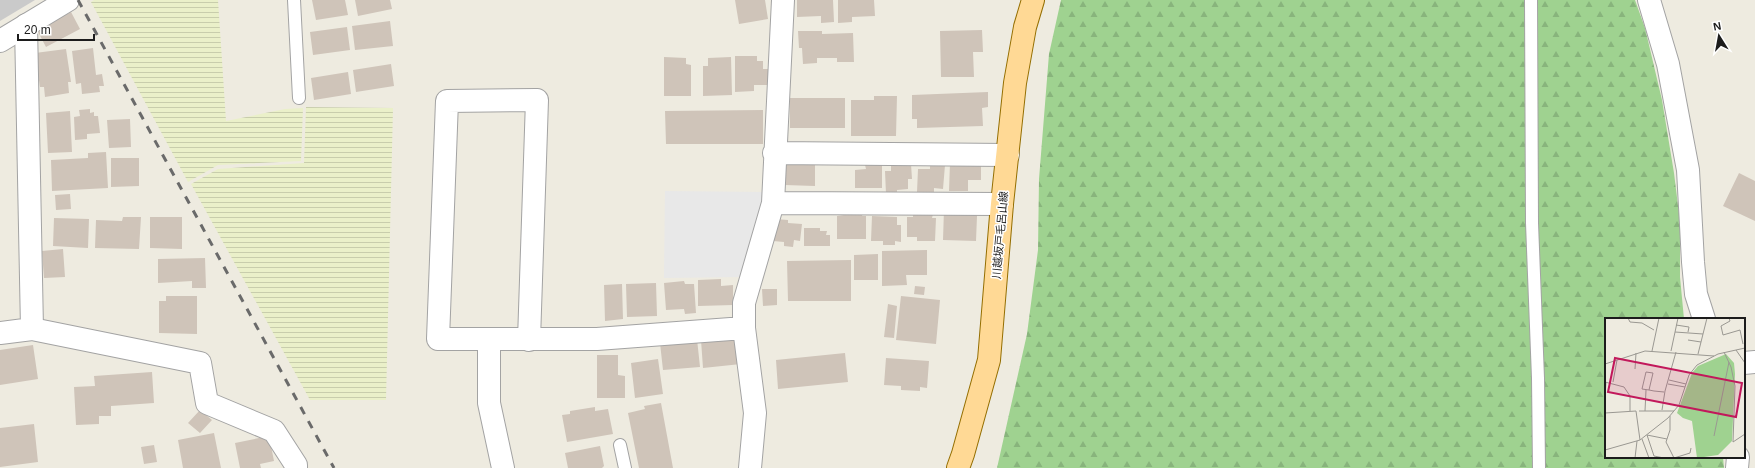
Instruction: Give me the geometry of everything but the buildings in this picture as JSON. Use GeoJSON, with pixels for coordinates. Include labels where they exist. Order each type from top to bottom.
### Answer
{"type":"FeatureCollection","features":[{"type":"Feature","properties":{"kind":"main road","name":"川越坂戸毛呂山線"},"geometry":{"type":"LineString","coordinates":[[958,468],[989,360],[1002,204],[1016,83],[1025,27],[1033,0]]}},
{"type":"Feature","properties":{"kind":"street"},"geometry":{"type":"LineString","coordinates":[[0,41],[68,0]]}},
{"type":"Feature","properties":{"kind":"street"},"geometry":{"type":"LineString","coordinates":[[750,468],[755,413],[744,328],[744,303],[773,203],[774,153],[783,0]]}},
{"type":"Feature","properties":{"kind":"street"},"geometry":{"type":"LineString","coordinates":[[1649,0],[1668,64],[1688,170],[1695,288],[1704,318]]}},
{"type":"Feature","properties":{"kind":"street"},"geometry":{"type":"LineString","coordinates":[[26,25],[32,329]]}},
{"type":"Feature","properties":{"kind":"street"},"geometry":{"type":"LineString","coordinates":[[529,340],[537,100],[447,101],[438,339],[529,340],[597,339],[744,328]]}},
{"type":"Feature","properties":{"kind":"street"},"geometry":{"type":"LineString","coordinates":[[774,153],[1008,155]]}},
{"type":"Feature","properties":{"kind":"street"},"geometry":{"type":"LineString","coordinates":[[773,203],[1002,204]]}},
{"type":"Feature","properties":{"kind":"street"},"geometry":{"type":"LineString","coordinates":[[0,333],[32,329],[200,363],[207,402],[274,431],[296,465],[296,468]]}},
{"type":"Feature","properties":{"kind":"street"},"geometry":{"type":"LineString","coordinates":[[489,340],[489,403],[503,468]]}},
{"type":"Feature","properties":{"kind":"street"},"geometry":{"type":"LineString","coordinates":[[1745,363],[1755,362]]}},
{"type":"Feature","properties":{"kind":"street"},"geometry":{"type":"LineString","coordinates":[[1737,468],[1738,458]]}},
{"type":"Feature","properties":{"kind":"lane"},"geometry":{"type":"LineString","coordinates":[[294,0],[299,98]]}},
{"type":"Feature","properties":{"kind":"lane"},"geometry":{"type":"LineString","coordinates":[[1531,0],[1532,222],[1538,378],[1539,468]]}},
{"type":"Feature","properties":{"kind":"lane"},"geometry":{"type":"LineString","coordinates":[[620,445],[625,468]]}},
{"type":"Feature","properties":{"kind":"shaded area"},"geometry":{"type":"Polygon","coordinates":[[[0,0],[35,0],[0,21],[0,0]]]}},
{"type":"Feature","properties":{"kind":"shaded area"},"geometry":{"type":"Polygon","coordinates":[[[665,191],[765,192],[743,277],[664,278],[665,191]]]}},
{"type":"Feature","properties":{"kind":"green space"},"geometry":{"type":"Polygon","coordinates":[[[94,0],[218,0],[226,121],[285,109],[303,108],[301,161],[218,165],[188,182],[91,2],[94,0]]]}},
{"type":"Feature","properties":{"kind":"green space"},"geometry":{"type":"Polygon","coordinates":[[[1061,0],[1635,0],[1645,28],[1662,100],[1674,173],[1680,222],[1680,277],[1684,318],[1605,318],[1605,458],[1723,458],[1724,468],[997,468],[1027,334],[1038,250],[1039,179],[1049,54],[1061,0]]]}},
{"type":"Feature","properties":{"kind":"green space"},"geometry":{"type":"Polygon","coordinates":[[[306,107],[393,108],[386,400],[310,400],[191,184],[218,169],[304,163],[306,107]]]}},
{"type":"Feature","properties":{"kind":"railway"},"geometry":{"type":"LineString","coordinates":[[78,0],[334,468]]}}]}
